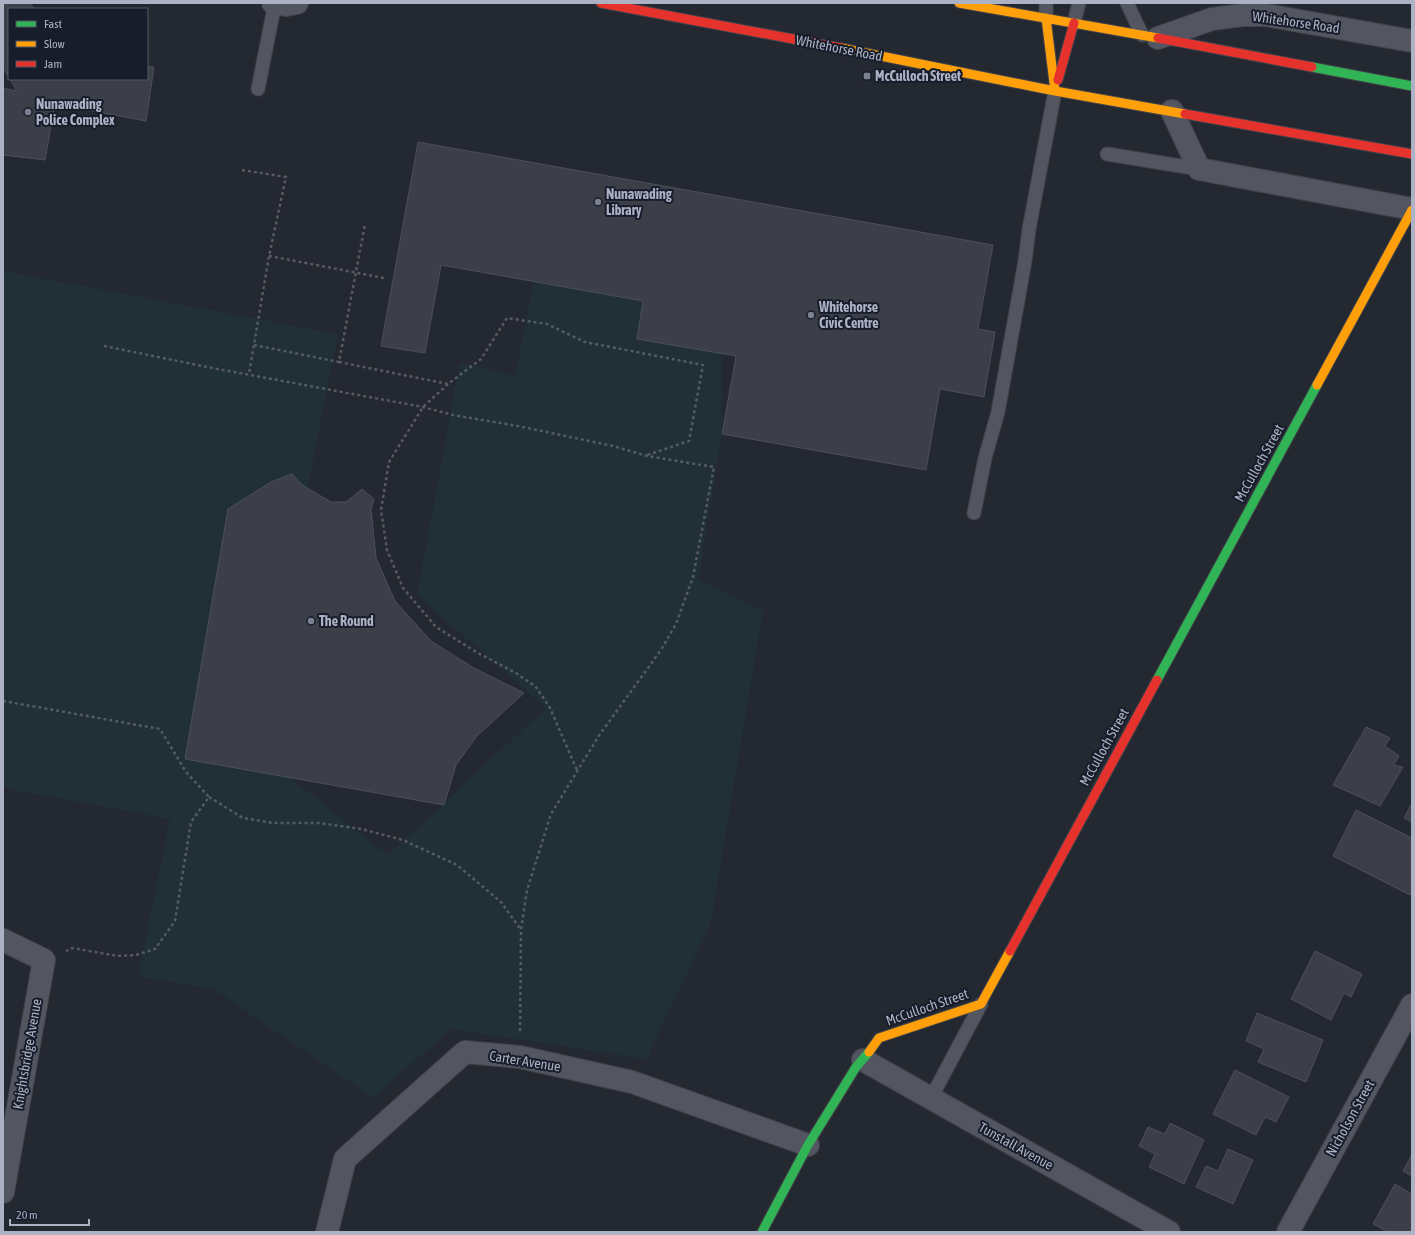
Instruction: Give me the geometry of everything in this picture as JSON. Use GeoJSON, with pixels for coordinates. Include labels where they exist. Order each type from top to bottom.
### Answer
{"type":"FeatureCollection","features":[{"type":"Feature","properties":{"kind":"main road","name":"Whitehorse Road"},"geometry":{"type":"LineString","coordinates":[[601,3],[779,36],[1054,91],[1412,154]]}},
{"type":"Feature","properties":{"kind":"main road","name":"Whitehorse Road"},"geometry":{"type":"LineString","coordinates":[[959,3],[1150,36],[1412,86]]}},
{"type":"Feature","properties":{"kind":"main road"},"geometry":{"type":"LineString","coordinates":[[1046,18],[1054,91]]}},
{"type":"Feature","properties":{"kind":"main road"},"geometry":{"type":"LineString","coordinates":[[1054,91],[1074,23]]}},
{"type":"Feature","properties":{"kind":"main road","name":"McCulloch Street"},"geometry":{"type":"LineString","coordinates":[[762,1232],[808,1146],[856,1067],[879,1038],[981,1004],[1412,209]]}},
{"type":"Feature","properties":{"kind":"street"},"geometry":{"type":"LineString","coordinates":[[274,3],[286,5],[297,3]]}},
{"type":"Feature","properties":{"kind":"street","name":"Whitehorse Road"},"geometry":{"type":"LineString","coordinates":[[1150,36],[1212,19],[1243,15],[1266,15],[1412,41]]}},
{"type":"Feature","properties":{"kind":"street"},"geometry":{"type":"LineString","coordinates":[[1172,111],[1199,169],[1412,209]]}},
{"type":"Feature","properties":{"kind":"street"},"geometry":{"type":"LineString","coordinates":[[3,940],[44,960]]}},
{"type":"Feature","properties":{"kind":"street","name":"Knightsbridge Avenue"},"geometry":{"type":"LineString","coordinates":[[3,1192],[44,960]]}},
{"type":"Feature","properties":{"kind":"street","name":"Nicholson Street"},"geometry":{"type":"LineString","coordinates":[[1288,1232],[1412,1005]]}},
{"type":"Feature","properties":{"kind":"street","name":"Carter Avenue"},"geometry":{"type":"LineString","coordinates":[[327,1232],[345,1159],[465,1052],[520,1057],[632,1082],[808,1146]]}},
{"type":"Feature","properties":{"kind":"street","name":"Tunstall Avenue"},"geometry":{"type":"LineString","coordinates":[[862,1060],[1169,1232]]}},
{"type":"Feature","properties":{"kind":"lane"},"geometry":{"type":"LineString","coordinates":[[258,89],[274,3]]}},
{"type":"Feature","properties":{"kind":"lane"},"geometry":{"type":"LineString","coordinates":[[1046,3],[1046,18]]}},
{"type":"Feature","properties":{"kind":"lane"},"geometry":{"type":"LineString","coordinates":[[1074,23],[1079,3]]}},
{"type":"Feature","properties":{"kind":"lane"},"geometry":{"type":"LineString","coordinates":[[1127,3],[1150,36]]}},
{"type":"Feature","properties":{"kind":"lane"},"geometry":{"type":"LineString","coordinates":[[974,513],[985,458],[998,412],[1054,91]]}},
{"type":"Feature","properties":{"kind":"lane"},"geometry":{"type":"LineString","coordinates":[[1107,154],[1199,169]]}},
{"type":"Feature","properties":{"kind":"lane"},"geometry":{"type":"LineString","coordinates":[[931,1098],[981,1004]]}},
{"type":"Feature","properties":{"kind":"path"},"geometry":{"type":"LineString","coordinates":[[242,170],[286,177],[269,256],[249,374]]}},
{"type":"Feature","properties":{"kind":"path"},"geometry":{"type":"LineString","coordinates":[[339,362],[365,224]]}},
{"type":"Feature","properties":{"kind":"path"},"geometry":{"type":"LineString","coordinates":[[269,256],[355,274],[384,278]]}},
{"type":"Feature","properties":{"kind":"path"},"geometry":{"type":"LineString","coordinates":[[578,770],[550,708],[536,687],[516,673],[478,653],[436,627],[403,588],[387,550],[381,510],[389,462],[423,407],[448,384],[481,359],[507,318],[547,324],[585,342],[703,365],[689,441],[647,456]]}},
{"type":"Feature","properties":{"kind":"path"},"geometry":{"type":"LineString","coordinates":[[254,345],[448,384]]}},
{"type":"Feature","properties":{"kind":"path"},"geometry":{"type":"LineString","coordinates":[[104,346],[423,407],[453,415],[518,426],[613,446],[647,456],[714,467],[693,577],[676,624],[661,650],[600,734],[551,814],[527,890],[521,930],[520,1057]]}},
{"type":"Feature","properties":{"kind":"path"},"geometry":{"type":"LineString","coordinates":[[3,701],[160,729],[186,772],[209,797],[243,818],[273,823],[320,823],[361,830],[403,840],[457,865],[501,902],[521,930]]}},
{"type":"Feature","properties":{"kind":"path"},"geometry":{"type":"LineString","coordinates":[[44,960],[72,948],[118,956],[136,955],[155,949],[175,921],[191,822],[209,797]]}},
{"type":"Feature","properties":{"kind":"shaded area"},"geometry":{"type":"Polygon","coordinates":[[[3,271],[338,334],[256,751],[388,855],[546,708],[417,595],[460,362],[515,376],[534,280],[643,301],[721,313],[722,434],[698,580],[763,611],[711,922],[647,1059],[451,1029],[373,1098],[215,990],[138,976],[170,819],[3,788],[3,271]]]}},
{"type":"Feature","properties":{"kind":"building","name":"Nunawading Police Complex"},"geometry":{"type":"Polygon","coordinates":[[[10,3],[30,3],[33,8],[8,8],[8,76],[3,67],[3,6],[10,3]]]}},
{"type":"Feature","properties":{"kind":"building","name":"Nunawading Police Complex"},"geometry":{"type":"Polygon","coordinates":[[[148,66],[154,67],[146,121],[55,104],[45,160],[3,155],[3,88],[17,91],[11,80],[148,80],[148,66]]]}},
{"type":"Feature","properties":{"kind":"building","name":"Whitehorse Civic Centre"},"geometry":{"type":"Polygon","coordinates":[[[418,142],[993,245],[978,329],[995,332],[984,397],[940,389],[926,470],[722,434],[736,356],[637,339],[643,301],[441,265],[425,353],[381,346],[418,142]]]}},
{"type":"Feature","properties":{"kind":"building","name":"The Round"},"geometry":{"type":"Polygon","coordinates":[[[292,474],[302,485],[331,502],[346,502],[362,489],[374,499],[371,509],[376,558],[395,601],[431,641],[474,668],[524,693],[477,736],[456,765],[444,805],[185,759],[228,509],[271,482],[292,474]]]}},
{"type":"Feature","properties":{"kind":"building"},"geometry":{"type":"Polygon","coordinates":[[[1366,727],[1390,738],[1385,746],[1399,756],[1394,765],[1403,767],[1380,806],[1333,785],[1366,727]]]}},
{"type":"Feature","properties":{"kind":"building"},"geometry":{"type":"Polygon","coordinates":[[[1412,803],[1412,822],[1404,818],[1412,803]]]}},
{"type":"Feature","properties":{"kind":"building"},"geometry":{"type":"Polygon","coordinates":[[[1356,810],[1412,838],[1412,891],[1410,895],[1333,856],[1356,810]]]}},
{"type":"Feature","properties":{"kind":"building"},"geometry":{"type":"Polygon","coordinates":[[[1315,951],[1362,974],[1351,997],[1344,993],[1331,1020],[1291,999],[1315,951]]]}},
{"type":"Feature","properties":{"kind":"building"},"geometry":{"type":"Polygon","coordinates":[[[1257,1013],[1323,1040],[1306,1082],[1258,1062],[1264,1049],[1246,1041],[1257,1013]]]}},
{"type":"Feature","properties":{"kind":"building"},"geometry":{"type":"Polygon","coordinates":[[[1235,1070],[1289,1097],[1276,1122],[1265,1117],[1256,1135],[1213,1114],[1235,1070]]]}},
{"type":"Feature","properties":{"kind":"building"},"geometry":{"type":"Polygon","coordinates":[[[1170,1123],[1204,1140],[1184,1184],[1149,1167],[1155,1154],[1139,1146],[1148,1127],[1165,1134],[1170,1123]]]}},
{"type":"Feature","properties":{"kind":"building"},"geometry":{"type":"Polygon","coordinates":[[[1228,1149],[1253,1160],[1233,1204],[1196,1187],[1206,1166],[1218,1171],[1228,1149]]]}},
{"type":"Feature","properties":{"kind":"building"},"geometry":{"type":"Polygon","coordinates":[[[1412,1154],[1412,1176],[1403,1171],[1412,1154]]]}},
{"type":"Feature","properties":{"kind":"building"},"geometry":{"type":"Polygon","coordinates":[[[1395,1184],[1412,1194],[1412,1232],[1388,1232],[1373,1224],[1395,1184]]]}},
{"type":"Feature","properties":{"kind":"traffic: fast"},"geometry":{"type":"LineString","coordinates":[[1312,67],[1412,86]]}},
{"type":"Feature","properties":{"kind":"traffic: fast"},"geometry":{"type":"LineString","coordinates":[[1157,680],[1317,385]]}},
{"type":"Feature","properties":{"kind":"traffic: fast"},"geometry":{"type":"LineString","coordinates":[[762,1232],[808,1145],[856,1067],[869,1052]]}},
{"type":"Feature","properties":{"kind":"traffic: slow"},"geometry":{"type":"LineString","coordinates":[[959,3],[1158,38]]}},
{"type":"Feature","properties":{"kind":"traffic: slow"},"geometry":{"type":"LineString","coordinates":[[1046,18],[1055,91]]}},
{"type":"Feature","properties":{"kind":"traffic: slow"},"geometry":{"type":"LineString","coordinates":[[841,48],[1055,91],[1185,114]]}},
{"type":"Feature","properties":{"kind":"traffic: slow"},"geometry":{"type":"LineString","coordinates":[[1317,385],[1412,210]]}},
{"type":"Feature","properties":{"kind":"traffic: slow"},"geometry":{"type":"LineString","coordinates":[[869,1052],[879,1038],[981,1004],[1010,951]]}},
{"type":"Feature","properties":{"kind":"traffic: jam"},"geometry":{"type":"LineString","coordinates":[[601,3],[841,48]]}},
{"type":"Feature","properties":{"kind":"traffic: jam"},"geometry":{"type":"LineString","coordinates":[[1058,80],[1074,23]]}},
{"type":"Feature","properties":{"kind":"traffic: jam"},"geometry":{"type":"LineString","coordinates":[[1158,38],[1312,67]]}},
{"type":"Feature","properties":{"kind":"traffic: jam"},"geometry":{"type":"LineString","coordinates":[[1185,114],[1412,154]]}},
{"type":"Feature","properties":{"kind":"traffic: jam"},"geometry":{"type":"LineString","coordinates":[[1010,951],[1157,680]]}},
{"type":"Feature","properties":{"kind":"place","name":"McCulloch Street"},"geometry":{"type":"Point","coordinates":[867,76]}},
{"type":"Feature","properties":{"kind":"place","name":"Nunawading Police Complex"},"geometry":{"type":"Point","coordinates":[28,112]}},
{"type":"Feature","properties":{"kind":"place","name":"Nunawading Library"},"geometry":{"type":"Point","coordinates":[598,202]}},
{"type":"Feature","properties":{"kind":"place","name":"Whitehorse Civic Centre"},"geometry":{"type":"Point","coordinates":[811,315]}},
{"type":"Feature","properties":{"kind":"place","name":"The Round"},"geometry":{"type":"Point","coordinates":[311,621]}}]}
